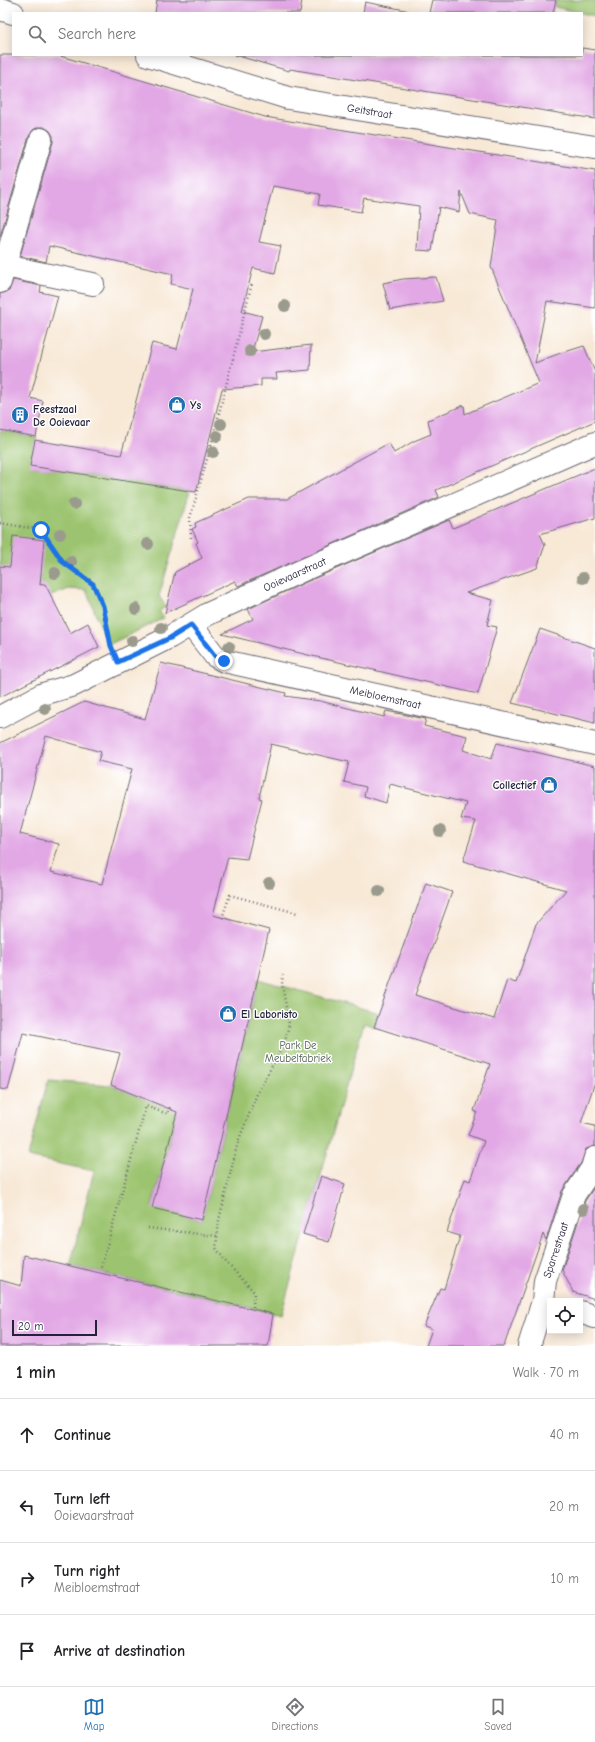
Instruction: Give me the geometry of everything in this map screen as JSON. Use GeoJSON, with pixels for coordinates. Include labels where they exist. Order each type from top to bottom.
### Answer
{"type":"FeatureCollection","features":[{"type":"Feature","properties":{"kind":"street"},"geometry":{"type":"LineString","coordinates":[[0,9],[12,13]]}},
{"type":"Feature","properties":{"kind":"street","name":"Geitstraat"},"geometry":{"type":"LineString","coordinates":[[151,56],[288,98],[595,147]]}},
{"type":"Feature","properties":{"kind":"street"},"geometry":{"type":"LineString","coordinates":[[41,139],[2,271],[94,284]]}},
{"type":"Feature","properties":{"kind":"street","name":"Ooievaarstraat"},"geometry":{"type":"LineString","coordinates":[[0,717],[43,694],[74,685],[118,662],[170,638],[208,614],[301,571],[595,443]]}},
{"type":"Feature","properties":{"kind":"street","name":"Meibloemstraat"},"geometry":{"type":"LineString","coordinates":[[191,625],[215,656],[224,661],[595,744]]}},
{"type":"Feature","properties":{"kind":"street","name":"Sparrestraat"},"geometry":{"type":"LineString","coordinates":[[529,1346],[546,1302],[545,1281],[574,1195],[594,1165]]}},
{"type":"Feature","properties":{"kind":"street"},"geometry":{"type":"LineString","coordinates":[[583,1313],[595,1317]]}},
{"type":"Feature","properties":{"kind":"path"},"geometry":{"type":"LineString","coordinates":[[191,538],[190,518],[209,453],[252,283]]}},
{"type":"Feature","properties":{"kind":"path"},"geometry":{"type":"LineString","coordinates":[[0,523],[41,530],[63,562],[93,584],[103,606],[111,646],[118,662]]}},
{"type":"Feature","properties":{"kind":"path"},"geometry":{"type":"LineString","coordinates":[[222,918],[230,895],[297,913]]}},
{"type":"Feature","properties":{"kind":"path"},"geometry":{"type":"LineString","coordinates":[[253,1307],[254,1292],[226,1262],[216,1248],[217,1236],[238,1142],[257,1094],[285,1042],[289,1024],[282,984],[283,975]]}},
{"type":"Feature","properties":{"kind":"path"},"geometry":{"type":"LineString","coordinates":[[102,1266],[146,1106],[167,1114],[170,1107]]}},
{"type":"Feature","properties":{"kind":"path"},"geometry":{"type":"LineString","coordinates":[[148,1228],[217,1236]]}},
{"type":"Feature","properties":{"kind":"green space"},"geometry":{"type":"Polygon","coordinates":[[[556,0],[595,0],[595,16],[583,13],[583,12],[555,7],[556,0]]]}},
{"type":"Feature","properties":{"kind":"green space"},"geometry":{"type":"Polygon","coordinates":[[[0,430],[36,437],[31,466],[190,491],[159,596],[166,607],[159,611],[164,618],[108,645],[86,590],[69,589],[51,596],[0,604],[0,430]]]}},
{"type":"Feature","properties":{"kind":"green space","name":"Park De Meubelfabriek"},"geometry":{"type":"Polygon","coordinates":[[[258,979],[379,1013],[374,1027],[364,1023],[281,1315],[70,1266],[94,1171],[28,1157],[48,1080],[111,1085],[162,1105],[178,1109],[152,1207],[202,1220],[258,979]]]}},
{"type":"Feature","properties":{"kind":"building"},"geometry":{"type":"Polygon","coordinates":[[[157,0],[302,0],[300,12],[155,12],[157,0]]]}},
{"type":"Feature","properties":{"kind":"building"},"geometry":{"type":"Polygon","coordinates":[[[432,0],[556,0],[553,12],[429,12],[432,0]]]}},
{"type":"Feature","properties":{"kind":"building"},"geometry":{"type":"Polygon","coordinates":[[[365,2],[411,12],[363,12],[365,2]]]}},
{"type":"Feature","properties":{"kind":"building"},"geometry":{"type":"Polygon","coordinates":[[[583,48],[595,50],[595,119],[290,69],[289,71],[238,56],[583,56],[583,48]]]}},
{"type":"Feature","properties":{"kind":"building"},"geometry":{"type":"Polygon","coordinates":[[[0,55],[60,56],[265,117],[595,171],[595,308],[547,301],[535,363],[584,346],[595,372],[595,421],[436,490],[439,497],[238,586],[235,581],[165,613],[175,572],[202,558],[196,543],[198,542],[192,529],[196,527],[195,523],[249,499],[287,499],[389,443],[394,453],[414,441],[431,434],[428,420],[464,405],[465,414],[539,383],[491,267],[498,220],[470,214],[461,192],[459,212],[439,207],[432,251],[417,250],[419,206],[364,198],[361,212],[318,205],[320,194],[273,186],[259,242],[281,246],[275,273],[253,268],[242,311],[262,316],[252,352],[311,345],[310,370],[276,373],[277,379],[261,379],[261,386],[222,389],[196,492],[30,466],[35,440],[121,455],[152,343],[177,349],[193,289],[171,284],[173,274],[49,246],[46,262],[20,256],[53,142],[53,136],[50,131],[44,127],[38,127],[33,130],[29,136],[0,237],[0,55]]]}},
{"type":"Feature","properties":{"kind":"building"},"geometry":{"type":"Polygon","coordinates":[[[436,277],[443,301],[390,310],[383,283],[403,279],[436,277]]]}},
{"type":"Feature","properties":{"kind":"building"},"geometry":{"type":"Polygon","coordinates":[[[13,280],[41,286],[40,292],[58,296],[30,398],[43,401],[36,437],[0,430],[0,294],[9,291],[13,280]]]}},
{"type":"Feature","properties":{"kind":"building"},"geometry":{"type":"Polygon","coordinates":[[[595,468],[595,518],[540,534],[545,545],[537,568],[466,593],[493,600],[487,625],[497,627],[478,694],[222,634],[253,619],[248,609],[306,582],[449,520],[453,528],[595,468]]]}},
{"type":"Feature","properties":{"kind":"building"},"geometry":{"type":"Polygon","coordinates":[[[13,536],[44,540],[40,585],[45,584],[70,633],[88,623],[99,647],[0,697],[0,566],[10,567],[13,536]]]}},
{"type":"Feature","properties":{"kind":"building"},"geometry":{"type":"Polygon","coordinates":[[[540,629],[595,648],[595,723],[512,703],[540,629]]]}},
{"type":"Feature","properties":{"kind":"building"},"geometry":{"type":"Polygon","coordinates":[[[161,663],[286,693],[285,696],[320,701],[384,717],[386,711],[426,719],[424,726],[467,736],[463,750],[491,759],[497,743],[595,766],[595,1082],[581,1123],[595,1126],[595,1146],[586,1149],[581,1163],[562,1191],[546,1240],[543,1234],[504,1346],[426,1346],[432,1329],[424,1326],[440,1288],[444,1289],[460,1236],[447,1232],[465,1179],[470,1181],[484,1141],[468,1135],[477,1112],[474,1111],[490,1064],[374,1027],[426,883],[452,892],[415,995],[494,1019],[507,980],[516,983],[536,924],[566,890],[463,861],[476,821],[461,819],[466,803],[390,784],[386,803],[364,796],[366,787],[344,782],[349,762],[271,744],[259,798],[262,799],[247,859],[228,857],[213,915],[269,930],[202,1220],[152,1208],[177,1112],[111,1085],[120,1053],[23,1033],[8,1090],[0,1089],[0,743],[84,702],[145,719],[161,663]],[[46,736],[20,834],[59,844],[51,872],[102,884],[132,769],[98,761],[101,752],[46,736]]]}},
{"type":"Feature","properties":{"kind":"building"},"geometry":{"type":"Polygon","coordinates":[[[321,1176],[345,1184],[329,1242],[303,1234],[321,1176]]]}},
{"type":"Feature","properties":{"kind":"building"},"geometry":{"type":"Polygon","coordinates":[[[595,1186],[595,1299],[573,1292],[562,1270],[585,1201],[595,1186]]]}},
{"type":"Feature","properties":{"kind":"building"},"geometry":{"type":"Polygon","coordinates":[[[24,1255],[273,1314],[268,1346],[0,1346],[0,1280],[21,1286],[24,1255]]]}},
{"type":"Feature","properties":{"kind":"place","name":"Ys"},"geometry":{"type":"Point","coordinates":[177,405]}},
{"type":"Feature","properties":{"kind":"place","name":"Feestzaal De Ooievaar"},"geometry":{"type":"Point","coordinates":[20,415]}},
{"type":"Feature","properties":{"kind":"place","name":"Collectief"},"geometry":{"type":"Point","coordinates":[549,785]}},
{"type":"Feature","properties":{"kind":"place","name":"El Laboristo"},"geometry":{"type":"Point","coordinates":[228,1014]}},
{"type":"Feature","properties":{"kind":"route"},"geometry":{"type":"LineString","coordinates":[[41,530],[63,562],[93,584],[103,606],[111,646],[118,662],[170,638],[191,625],[215,656],[224,661]]}}]}
